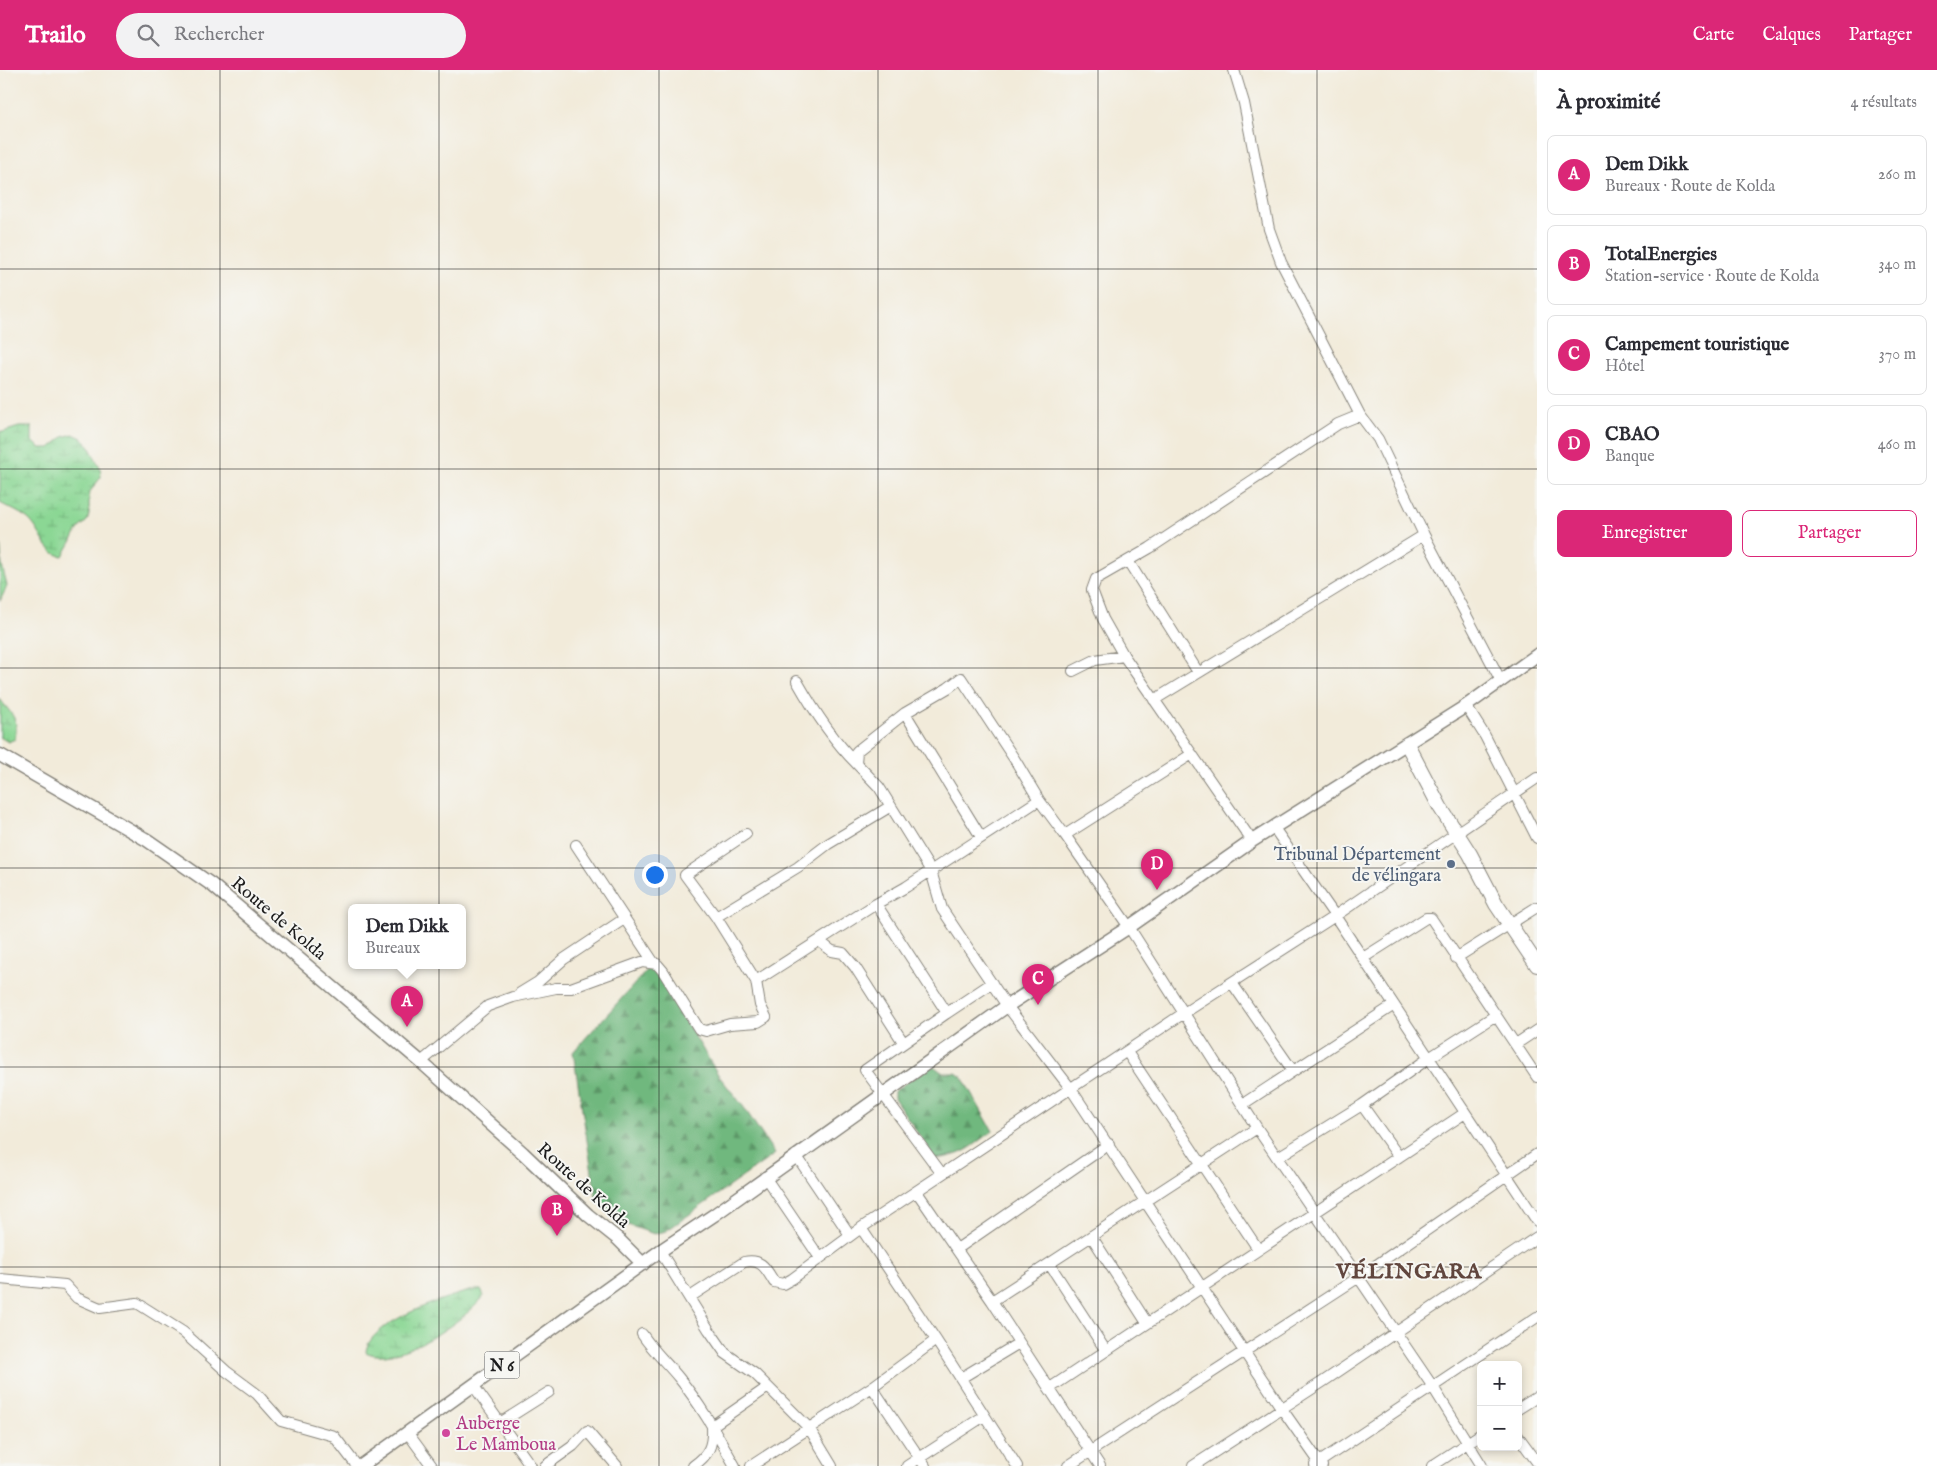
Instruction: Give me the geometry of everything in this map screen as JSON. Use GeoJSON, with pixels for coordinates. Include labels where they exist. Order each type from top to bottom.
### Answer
{"type":"FeatureCollection","features":[{"type":"Feature","properties":{"kind":"highway"},"geometry":{"type":"LineString","coordinates":[[1407,744],[1440,807],[1470,854],[1496,904],[1537,964]]}},
{"type":"Feature","properties":{"kind":"main road"},"geometry":{"type":"LineString","coordinates":[[643,1264],[1007,1006],[1129,927],[1252,841],[1466,706],[1537,656]]}},
{"type":"Feature","properties":{"kind":"main road","name":"Route de Kolda"},"geometry":{"type":"LineString","coordinates":[[0,754],[140,835],[212,885],[421,1062],[523,1153],[588,1215],[618,1239],[643,1264]]}},
{"type":"Feature","properties":{"kind":"main road","name":"N 6"},"geometry":{"type":"LineString","coordinates":[[361,1466],[643,1264]]}},
{"type":"Feature","properties":{"kind":"street"},"geometry":{"type":"LineString","coordinates":[[1234,70],[1244,103],[1269,228],[1281,262],[1360,415],[1378,439],[1424,534],[1501,681]]}},
{"type":"Feature","properties":{"kind":"street"},"geometry":{"type":"LineString","coordinates":[[1252,841],[1124,656],[1103,618],[1092,590],[1096,579],[1171,535],[1338,424],[1360,415]]}},
{"type":"Feature","properties":{"kind":"street"},"geometry":{"type":"LineString","coordinates":[[1154,700],[1424,534]]}},
{"type":"Feature","properties":{"kind":"street"},"geometry":{"type":"LineString","coordinates":[[1128,561],[1198,672]]}},
{"type":"Feature","properties":{"kind":"street"},"geometry":{"type":"LineString","coordinates":[[1073,672],[1095,660],[1124,656]]}},
{"type":"Feature","properties":{"kind":"street"},"geometry":{"type":"LineString","coordinates":[[856,764],[858,751],[904,713],[948,688],[961,678],[1039,800],[1129,927],[1257,1128],[1433,1387],[1482,1466]]}},
{"type":"Feature","properties":{"kind":"street"},"geometry":{"type":"LineString","coordinates":[[797,681],[814,711],[834,739],[878,787],[891,806],[931,871],[942,909],[1007,1006],[1071,1089],[1109,1144],[1319,1465],[1537,1317]]}},
{"type":"Feature","properties":{"kind":"street"},"geometry":{"type":"LineString","coordinates":[[1466,706],[1485,736],[1537,838]]}},
{"type":"Feature","properties":{"kind":"street"},"geometry":{"type":"LineString","coordinates":[[904,713],[981,837]]}},
{"type":"Feature","properties":{"kind":"street"},"geometry":{"type":"LineString","coordinates":[[1065,835],[1192,754]]}},
{"type":"Feature","properties":{"kind":"street"},"geometry":{"type":"LineString","coordinates":[[690,1297],[744,1262],[752,1260],[764,1267],[774,1282],[783,1284],[861,1228],[1184,1013],[1335,916],[1537,778]]}},
{"type":"Feature","properties":{"kind":"street"},"geometry":{"type":"LineString","coordinates":[[756,981],[931,871],[1039,800]]}},
{"type":"Feature","properties":{"kind":"street"},"geometry":{"type":"LineString","coordinates":[[716,917],[798,867],[828,844],[891,806]]}},
{"type":"Feature","properties":{"kind":"street"},"geometry":{"type":"LineString","coordinates":[[1274,828],[1335,916],[1537,1221]]}},
{"type":"Feature","properties":{"kind":"street"},"geometry":{"type":"LineString","coordinates":[[576,845],[654,963],[663,971],[699,1029],[706,1031],[730,1024],[758,1022],[766,1017],[760,1005],[756,981],[716,917],[686,875],[746,834]]}},
{"type":"Feature","properties":{"kind":"street"},"geometry":{"type":"LineString","coordinates":[[876,904],[947,1013]]}},
{"type":"Feature","properties":{"kind":"street"},"geometry":{"type":"LineString","coordinates":[[1456,958],[1537,906]]}},
{"type":"Feature","properties":{"kind":"street"},"geometry":{"type":"LineString","coordinates":[[1363,958],[1426,918],[1431,918],[1537,1077]]}},
{"type":"Feature","properties":{"kind":"street"},"geometry":{"type":"LineString","coordinates":[[513,998],[538,982],[564,959],[624,919]]}},
{"type":"Feature","properties":{"kind":"street"},"geometry":{"type":"LineString","coordinates":[[819,941],[832,951],[842,953],[855,967],[903,1042]]}},
{"type":"Feature","properties":{"kind":"street"},"geometry":{"type":"LineString","coordinates":[[421,1062],[488,1006],[556,988],[571,988],[642,962],[654,963]]}},
{"type":"Feature","properties":{"kind":"street"},"geometry":{"type":"LineString","coordinates":[[942,1174],[865,1070],[903,1042],[992,983]]}},
{"type":"Feature","properties":{"kind":"street"},"geometry":{"type":"LineString","coordinates":[[1232,983],[1293,1071]]}},
{"type":"Feature","properties":{"kind":"street"},"geometry":{"type":"LineString","coordinates":[[1243,1104],[1394,1005]]}},
{"type":"Feature","properties":{"kind":"street"},"geometry":{"type":"LineString","coordinates":[[1278,1157],[1362,1105],[1429,1058],[1496,1015]]}},
{"type":"Feature","properties":{"kind":"street"},"geometry":{"type":"LineString","coordinates":[[1516,1044],[1537,1030]]}},
{"type":"Feature","properties":{"kind":"street"},"geometry":{"type":"LineString","coordinates":[[1127,1052],[1258,1249]]}},
{"type":"Feature","properties":{"kind":"street"},"geometry":{"type":"LineString","coordinates":[[1362,1105],[1399,1157]]}},
{"type":"Feature","properties":{"kind":"street"},"geometry":{"type":"LineString","coordinates":[[1050,1388],[1465,1113]]}},
{"type":"Feature","properties":{"kind":"street"},"geometry":{"type":"LineString","coordinates":[[992,1301],[1050,1265],[1257,1128]]}},
{"type":"Feature","properties":{"kind":"street"},"geometry":{"type":"LineString","coordinates":[[957,1249],[1109,1144]]}},
{"type":"Feature","properties":{"kind":"street"},"geometry":{"type":"LineString","coordinates":[[1068,1466],[1359,1277],[1537,1154]]}},
{"type":"Feature","properties":{"kind":"street"},"geometry":{"type":"LineString","coordinates":[[796,1155],[850,1236]]}},
{"type":"Feature","properties":{"kind":"street"},"geometry":{"type":"LineString","coordinates":[[765,1177],[820,1258]]}},
{"type":"Feature","properties":{"kind":"street"},"geometry":{"type":"LineString","coordinates":[[917,1192],[992,1301],[1100,1466]]}},
{"type":"Feature","properties":{"kind":"street"},"geometry":{"type":"LineString","coordinates":[[861,1228],[1017,1466]]}},
{"type":"Feature","properties":{"kind":"street"},"geometry":{"type":"LineString","coordinates":[[1092,1237],[1147,1323]]}},
{"type":"Feature","properties":{"kind":"street"},"geometry":{"type":"LineString","coordinates":[[1193,1466],[1282,1409],[1537,1237]]}},
{"type":"Feature","properties":{"kind":"street"},"geometry":{"type":"LineString","coordinates":[[660,1251],[725,1353],[755,1374],[809,1428],[832,1466]]}},
{"type":"Feature","properties":{"kind":"street"},"geometry":{"type":"LineString","coordinates":[[1050,1265],[1106,1351]]}},
{"type":"Feature","properties":{"kind":"street"},"geometry":{"type":"LineString","coordinates":[[0,1279],[65,1285],[78,1298],[100,1308],[137,1303],[183,1332],[226,1371],[256,1394],[281,1421],[334,1436],[357,1466]]}},
{"type":"Feature","properties":{"kind":"street"},"geometry":{"type":"LineString","coordinates":[[642,1334],[653,1350],[680,1379],[712,1426],[735,1466]]}},
{"type":"Feature","properties":{"kind":"street"},"geometry":{"type":"LineString","coordinates":[[751,1466],[872,1387],[936,1340]]}},
{"type":"Feature","properties":{"kind":"street"},"geometry":{"type":"LineString","coordinates":[[961,1378],[1019,1343]]}},
{"type":"Feature","properties":{"kind":"street"},"geometry":{"type":"LineString","coordinates":[[473,1385],[531,1466]]}},
{"type":"Feature","properties":{"kind":"street"},"geometry":{"type":"LineString","coordinates":[[712,1426],[768,1387]]}},
{"type":"Feature","properties":{"kind":"street"},"geometry":{"type":"LineString","coordinates":[[872,1387],[922,1462]]}},
{"type":"Feature","properties":{"kind":"street"},"geometry":{"type":"LineString","coordinates":[[500,1423],[549,1392]]}},
{"type":"Feature","properties":{"kind":"street"},"geometry":{"type":"LineString","coordinates":[[1522,1406],[1537,1397]]}},
{"type":"Feature","properties":{"kind":"street"},"geometry":{"type":"LineString","coordinates":[[907,1466],[922,1462],[984,1416]]}},
{"type":"Feature","properties":{"kind":"street"},"geometry":{"type":"LineString","coordinates":[[693,1466],[705,1455],[712,1442],[712,1426]]}},
{"type":"Feature","properties":{"kind":"street"},"geometry":{"type":"LineString","coordinates":[[545,1466],[573,1446],[587,1431],[617,1466]]}},
{"type":"Feature","properties":{"kind":"street"},"geometry":{"type":"LineString","coordinates":[[407,1432],[432,1466]]}},
{"type":"Feature","properties":{"kind":"street"},"geometry":{"type":"LineString","coordinates":[[1432,1466],[1477,1437]]}},
{"type":"Feature","properties":{"kind":"street"},"geometry":{"type":"LineString","coordinates":[[1522,1441],[1537,1462]]}},
{"type":"Feature","properties":{"kind":"green space"},"geometry":{"type":"Polygon","coordinates":[[[19,427],[32,427],[32,440],[40,448],[50,448],[63,437],[73,434],[82,438],[89,446],[100,468],[101,477],[89,493],[87,521],[79,528],[63,556],[51,551],[27,518],[0,503],[0,431],[3,432],[19,427]]]}},
{"type":"Feature","properties":{"kind":"green space"},"geometry":{"type":"Polygon","coordinates":[[[0,540],[2,566],[7,586],[0,601],[0,540]]]}},
{"type":"Feature","properties":{"kind":"green space"},"geometry":{"type":"Polygon","coordinates":[[[0,699],[11,713],[16,726],[15,739],[8,742],[0,737],[0,699]]]}},
{"type":"Feature","properties":{"kind":"green space"},"geometry":{"type":"Polygon","coordinates":[[[649,968],[659,977],[719,1076],[743,1106],[775,1154],[666,1231],[654,1234],[625,1224],[596,1197],[573,1052],[649,968]]]}},
{"type":"Feature","properties":{"kind":"green space"},"geometry":{"type":"Polygon","coordinates":[[[932,1065],[943,1073],[956,1073],[962,1077],[993,1131],[960,1153],[935,1159],[894,1098],[894,1091],[932,1065]]]}},
{"type":"Feature","properties":{"kind":"green space"},"geometry":{"type":"Polygon","coordinates":[[[474,1290],[481,1290],[484,1296],[462,1317],[429,1339],[411,1348],[394,1353],[379,1355],[366,1352],[370,1341],[380,1330],[394,1321],[429,1304],[474,1290]]]}},
{"type":"Feature","properties":{"kind":"place","name":"Tribunal Département de vélingara"},"geometry":{"type":"Point","coordinates":[1451,864]}},
{"type":"Feature","properties":{"kind":"place","name":"CBAO"},"geometry":{"type":"Point","coordinates":[1157,890]}},
{"type":"Feature","properties":{"kind":"place","name":"Campement touristique"},"geometry":{"type":"Point","coordinates":[1038,1005]}},
{"type":"Feature","properties":{"kind":"place","name":"Dem Dikk"},"geometry":{"type":"Point","coordinates":[407,1027]}},
{"type":"Feature","properties":{"kind":"place","name":"TotalEnergies"},"geometry":{"type":"Point","coordinates":[557,1236]}},
{"type":"Feature","properties":{"kind":"place","name":"Auberge Le Mamboua"},"geometry":{"type":"Point","coordinates":[446,1433]}},
{"type":"Feature","properties":{"kind":"district","name":"VÉLINGARA"},"geometry":{"type":"Point","coordinates":[1409,1270]}}]}
